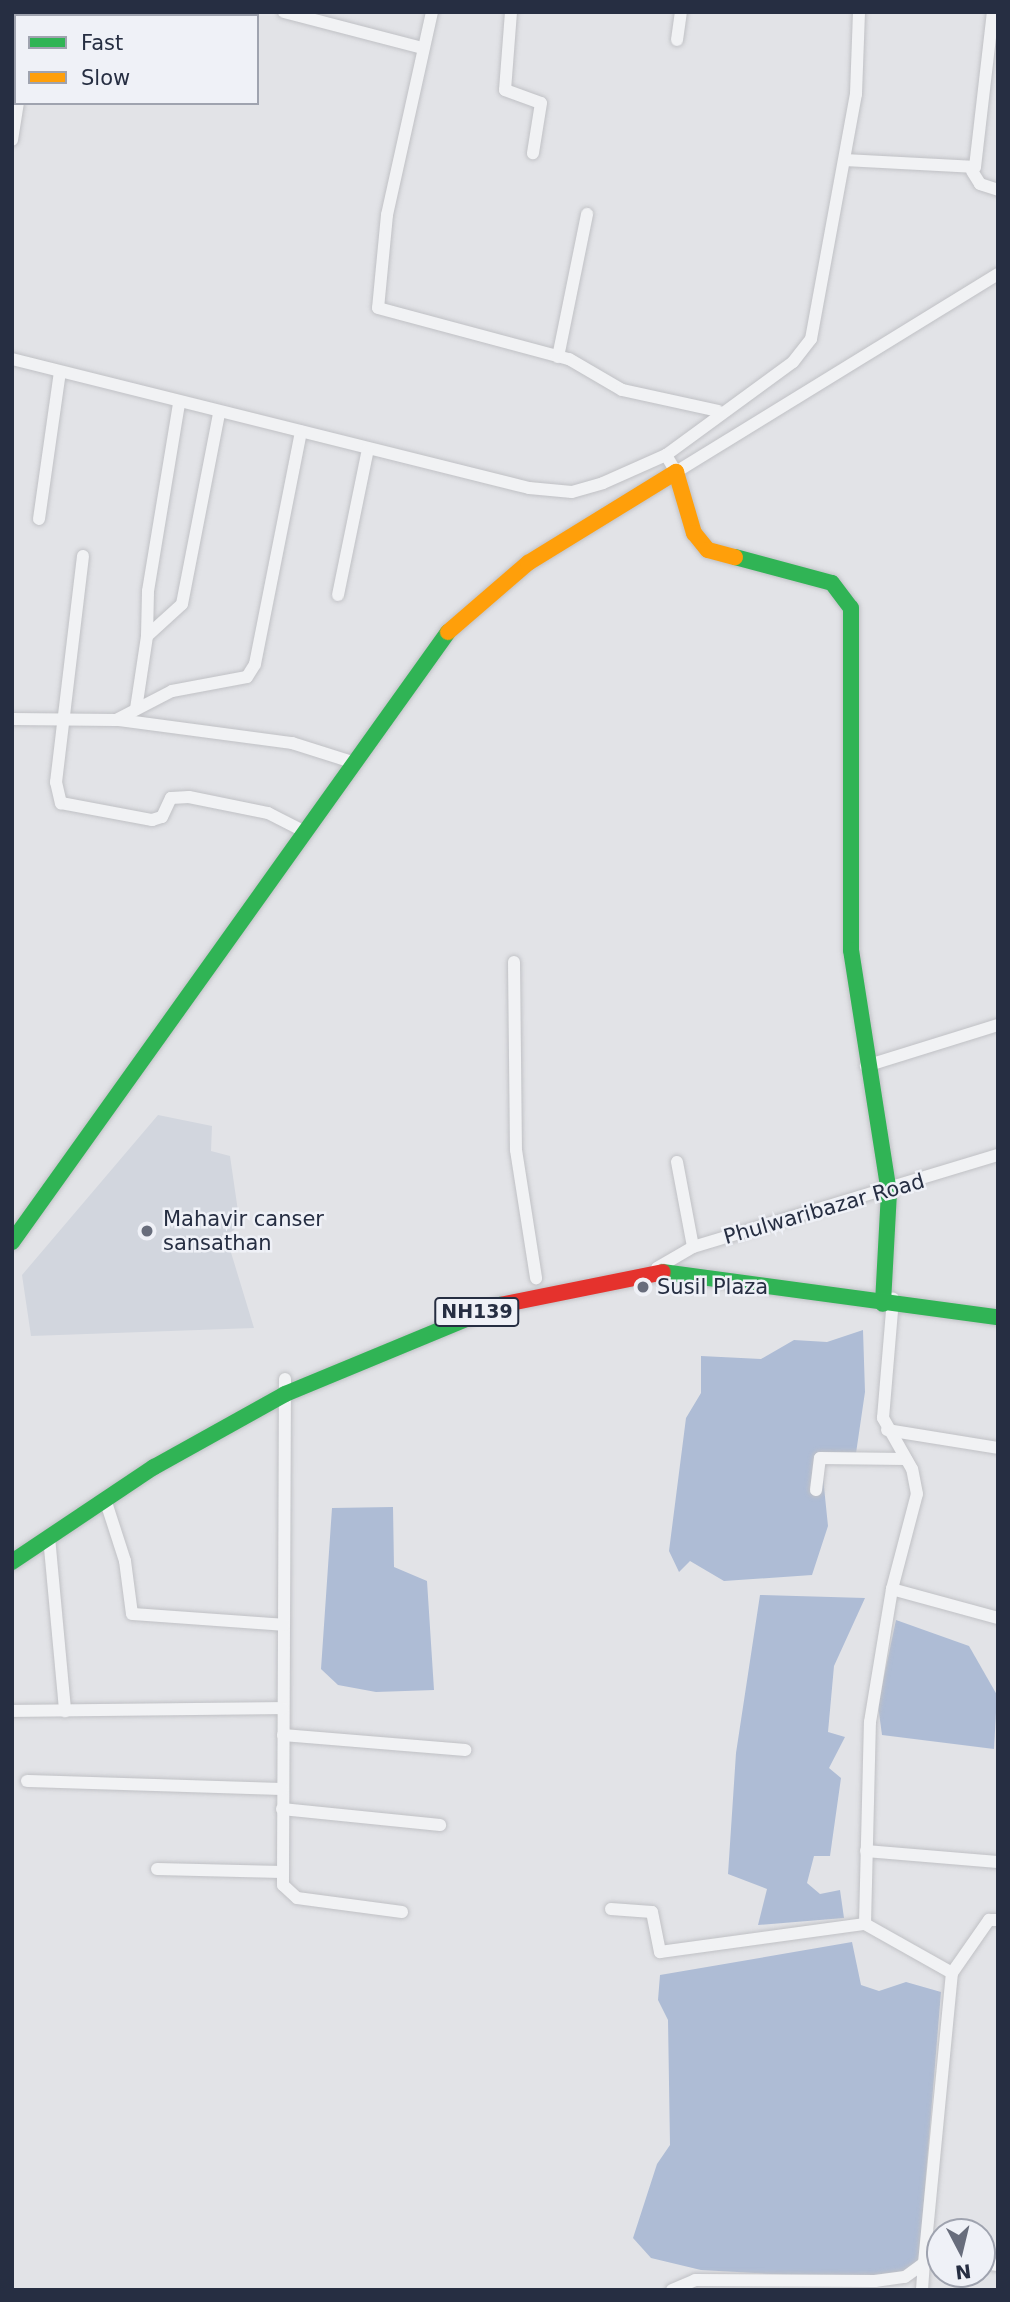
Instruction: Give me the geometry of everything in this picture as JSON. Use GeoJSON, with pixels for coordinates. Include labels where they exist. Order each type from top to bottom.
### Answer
{"type":"FeatureCollection","features":[{"type":"Feature","properties":{"kind":"main road"},"geometry":{"type":"LineString","coordinates":[[12,1242],[302,830],[451,628],[477,603],[528,563],[676,472],[694,533],[708,550],[832,583],[850,608],[851,950],[866,1066],[890,1192],[888,1299]]}},
{"type":"Feature","properties":{"kind":"main road","name":"NH139"},"geometry":{"type":"LineString","coordinates":[[641,1257],[676,1257],[888,1299]]}},
{"type":"Feature","properties":{"kind":"main road","name":"NH139"},"geometry":{"type":"LineString","coordinates":[[12,1562],[105,1499],[285,1386],[482,1310],[653,1270],[938,1304],[998,1317]]}},
{"type":"Feature","properties":{"kind":"main road","name":"NH139"},"geometry":{"type":"LineString","coordinates":[[12,1545],[146,1455],[464,1302],[560,1272]]}},
{"type":"Feature","properties":{"kind":"main road","name":"NH139"},"geometry":{"type":"LineString","coordinates":[[938,1304],[998,1303]]}},
{"type":"Feature","properties":{"kind":"street"},"geometry":{"type":"LineString","coordinates":[[284,12],[422,48]]}},
{"type":"Feature","properties":{"kind":"street"},"geometry":{"type":"LineString","coordinates":[[432,12],[422,48],[376,305],[558,357],[595,370],[622,390],[718,411]]}},
{"type":"Feature","properties":{"kind":"street"},"geometry":{"type":"LineString","coordinates":[[511,12],[505,90],[542,105],[533,153]]}},
{"type":"Feature","properties":{"kind":"street"},"geometry":{"type":"LineString","coordinates":[[677,40],[681,12]]}},
{"type":"Feature","properties":{"kind":"street"},"geometry":{"type":"LineString","coordinates":[[12,359],[219,414],[558,493],[584,490],[666,455],[718,411],[793,362],[811,339],[846,160],[859,12]]}},
{"type":"Feature","properties":{"kind":"street"},"geometry":{"type":"LineString","coordinates":[[993,12],[972,170],[980,184],[998,190]]}},
{"type":"Feature","properties":{"kind":"street"},"geometry":{"type":"LineString","coordinates":[[12,140],[18,105]]}},
{"type":"Feature","properties":{"kind":"street"},"geometry":{"type":"LineString","coordinates":[[846,160],[972,170]]}},
{"type":"Feature","properties":{"kind":"street"},"geometry":{"type":"LineString","coordinates":[[558,357],[587,214]]}},
{"type":"Feature","properties":{"kind":"street"},"geometry":{"type":"LineString","coordinates":[[666,455],[676,472],[998,274]]}},
{"type":"Feature","properties":{"kind":"street"},"geometry":{"type":"LineString","coordinates":[[39,519],[60,372]]}},
{"type":"Feature","properties":{"kind":"street"},"geometry":{"type":"LineString","coordinates":[[136,709],[147,636],[148,591],[179,403]]}},
{"type":"Feature","properties":{"kind":"street"},"geometry":{"type":"LineString","coordinates":[[147,636],[182,604],[219,414]]}},
{"type":"Feature","properties":{"kind":"street"},"geometry":{"type":"LineString","coordinates":[[116,720],[172,691],[231,683],[253,671],[301,432]]}},
{"type":"Feature","properties":{"kind":"street"},"geometry":{"type":"LineString","coordinates":[[338,595],[368,449]]}},
{"type":"Feature","properties":{"kind":"street"},"geometry":{"type":"LineString","coordinates":[[83,555],[62,721],[57,789],[67,806],[152,820],[162,817],[171,798],[189,797],[268,813],[302,830]]}},
{"type":"Feature","properties":{"kind":"street"},"geometry":{"type":"LineString","coordinates":[[12,719],[116,720],[292,743],[352,762]]}},
{"type":"Feature","properties":{"kind":"street"},"geometry":{"type":"LineString","coordinates":[[514,962],[516,1150],[536,1279]]}},
{"type":"Feature","properties":{"kind":"street"},"geometry":{"type":"LineString","coordinates":[[866,1066],[998,1025]]}},
{"type":"Feature","properties":{"kind":"street","name":"Phulwaribazar Road"},"geometry":{"type":"LineString","coordinates":[[653,1270],[692,1247],[890,1192],[998,1155]]}},
{"type":"Feature","properties":{"kind":"street"},"geometry":{"type":"LineString","coordinates":[[677,1162],[692,1247]]}},
{"type":"Feature","properties":{"kind":"street"},"geometry":{"type":"LineString","coordinates":[[865,1924],[870,1722],[892,1589],[917,1494],[906,1459],[887,1430],[882,1406],[888,1299]]}},
{"type":"Feature","properties":{"kind":"street"},"geometry":{"type":"LineString","coordinates":[[285,1386],[282,1872],[289,1896],[401,1912]]}},
{"type":"Feature","properties":{"kind":"street"},"geometry":{"type":"LineString","coordinates":[[887,1430],[998,1448]]}},
{"type":"Feature","properties":{"kind":"street"},"geometry":{"type":"LineString","coordinates":[[816,1490],[820,1458],[906,1459]]}},
{"type":"Feature","properties":{"kind":"street"},"geometry":{"type":"LineString","coordinates":[[105,1499],[125,1562],[132,1614],[284,1625]]}},
{"type":"Feature","properties":{"kind":"street"},"geometry":{"type":"LineString","coordinates":[[49,1537],[65,1712]]}},
{"type":"Feature","properties":{"kind":"street"},"geometry":{"type":"LineString","coordinates":[[892,1589],[998,1618]]}},
{"type":"Feature","properties":{"kind":"street"},"geometry":{"type":"LineString","coordinates":[[12,1711],[283,1708]]}},
{"type":"Feature","properties":{"kind":"street"},"geometry":{"type":"LineString","coordinates":[[283,1735],[465,1750]]}},
{"type":"Feature","properties":{"kind":"street"},"geometry":{"type":"LineString","coordinates":[[27,1781],[282,1789]]}},
{"type":"Feature","properties":{"kind":"street"},"geometry":{"type":"LineString","coordinates":[[282,1809],[440,1825]]}},
{"type":"Feature","properties":{"kind":"street"},"geometry":{"type":"LineString","coordinates":[[866,1851],[998,1862]]}},
{"type":"Feature","properties":{"kind":"street"},"geometry":{"type":"LineString","coordinates":[[157,1869],[282,1872]]}},
{"type":"Feature","properties":{"kind":"street"},"geometry":{"type":"LineString","coordinates":[[611,1909],[652,1912],[660,1952],[865,1924],[952,1973]]}},
{"type":"Feature","properties":{"kind":"street"},"geometry":{"type":"LineString","coordinates":[[933,2218],[952,1973],[989,1920],[998,1920]]}},
{"type":"Feature","properties":{"kind":"street"},"geometry":{"type":"LineString","coordinates":[[672,2290],[695,2280],[802,2286],[897,2278],[926,2260]]}},
{"type":"Feature","properties":{"kind":"shaded area","name":"Mahavir canser sansathan"},"geometry":{"type":"Polygon","coordinates":[[[158,1115],[212,1126],[211,1151],[230,1156],[240,1225],[226,1236],[254,1328],[31,1336],[22,1275],[158,1115]]]}},
{"type":"Feature","properties":{"kind":"water"},"geometry":{"type":"Polygon","coordinates":[[[863,1330],[865,1392],[855,1460],[821,1458],[828,1526],[812,1575],[724,1581],[690,1561],[679,1572],[669,1551],[686,1418],[701,1393],[701,1356],[761,1359],[794,1340],[827,1342],[863,1330]]]}},
{"type":"Feature","properties":{"kind":"water"},"geometry":{"type":"Polygon","coordinates":[[[393,1507],[394,1567],[427,1581],[434,1690],[376,1692],[338,1685],[321,1669],[332,1508],[393,1507]]]}},
{"type":"Feature","properties":{"kind":"water"},"geometry":{"type":"Polygon","coordinates":[[[760,1595],[865,1598],[834,1666],[828,1732],[845,1737],[829,1768],[841,1778],[830,1856],[814,1856],[807,1883],[820,1894],[840,1890],[844,1918],[758,1925],[767,1889],[728,1874],[736,1753],[760,1595]]]}},
{"type":"Feature","properties":{"kind":"water"},"geometry":{"type":"Polygon","coordinates":[[[896,1620],[969,1646],[997,1695],[994,1749],[882,1735],[878,1705],[896,1620]]]}},
{"type":"Feature","properties":{"kind":"water"},"geometry":{"type":"Polygon","coordinates":[[[852,1942],[861,1985],[879,1991],[906,1982],[941,1992],[919,2260],[905,2272],[841,2278],[701,2270],[651,2258],[633,2238],[657,2164],[670,2145],[668,2020],[658,2000],[660,1975],[852,1942]]]}},
{"type":"Feature","properties":{"kind":"traffic: fast"},"geometry":{"type":"LineString","coordinates":[[735,557],[832,583],[851,608],[851,950],[889,1192],[883,1304]]}},
{"type":"Feature","properties":{"kind":"traffic: fast"},"geometry":{"type":"LineString","coordinates":[[12,1242],[448,632]]}},
{"type":"Feature","properties":{"kind":"traffic: fast"},"geometry":{"type":"LineString","coordinates":[[663,1272],[998,1317]]}},
{"type":"Feature","properties":{"kind":"traffic: fast"},"geometry":{"type":"LineString","coordinates":[[12,1562],[154,1467],[285,1394],[500,1305]]}},
{"type":"Feature","properties":{"kind":"traffic: slow"},"geometry":{"type":"LineString","coordinates":[[448,632],[528,563],[676,472],[694,533],[708,550],[735,557]]}},
{"type":"Feature","properties":{"kind":"traffic: jam"},"geometry":{"type":"LineString","coordinates":[[500,1305],[663,1272]]}},
{"type":"Feature","properties":{"kind":"place","name":"Mahavir canser sansathan"},"geometry":{"type":"Point","coordinates":[147,1231]}},
{"type":"Feature","properties":{"kind":"place","name":"Susil Plaza"},"geometry":{"type":"Point","coordinates":[643,1287]}}]}
